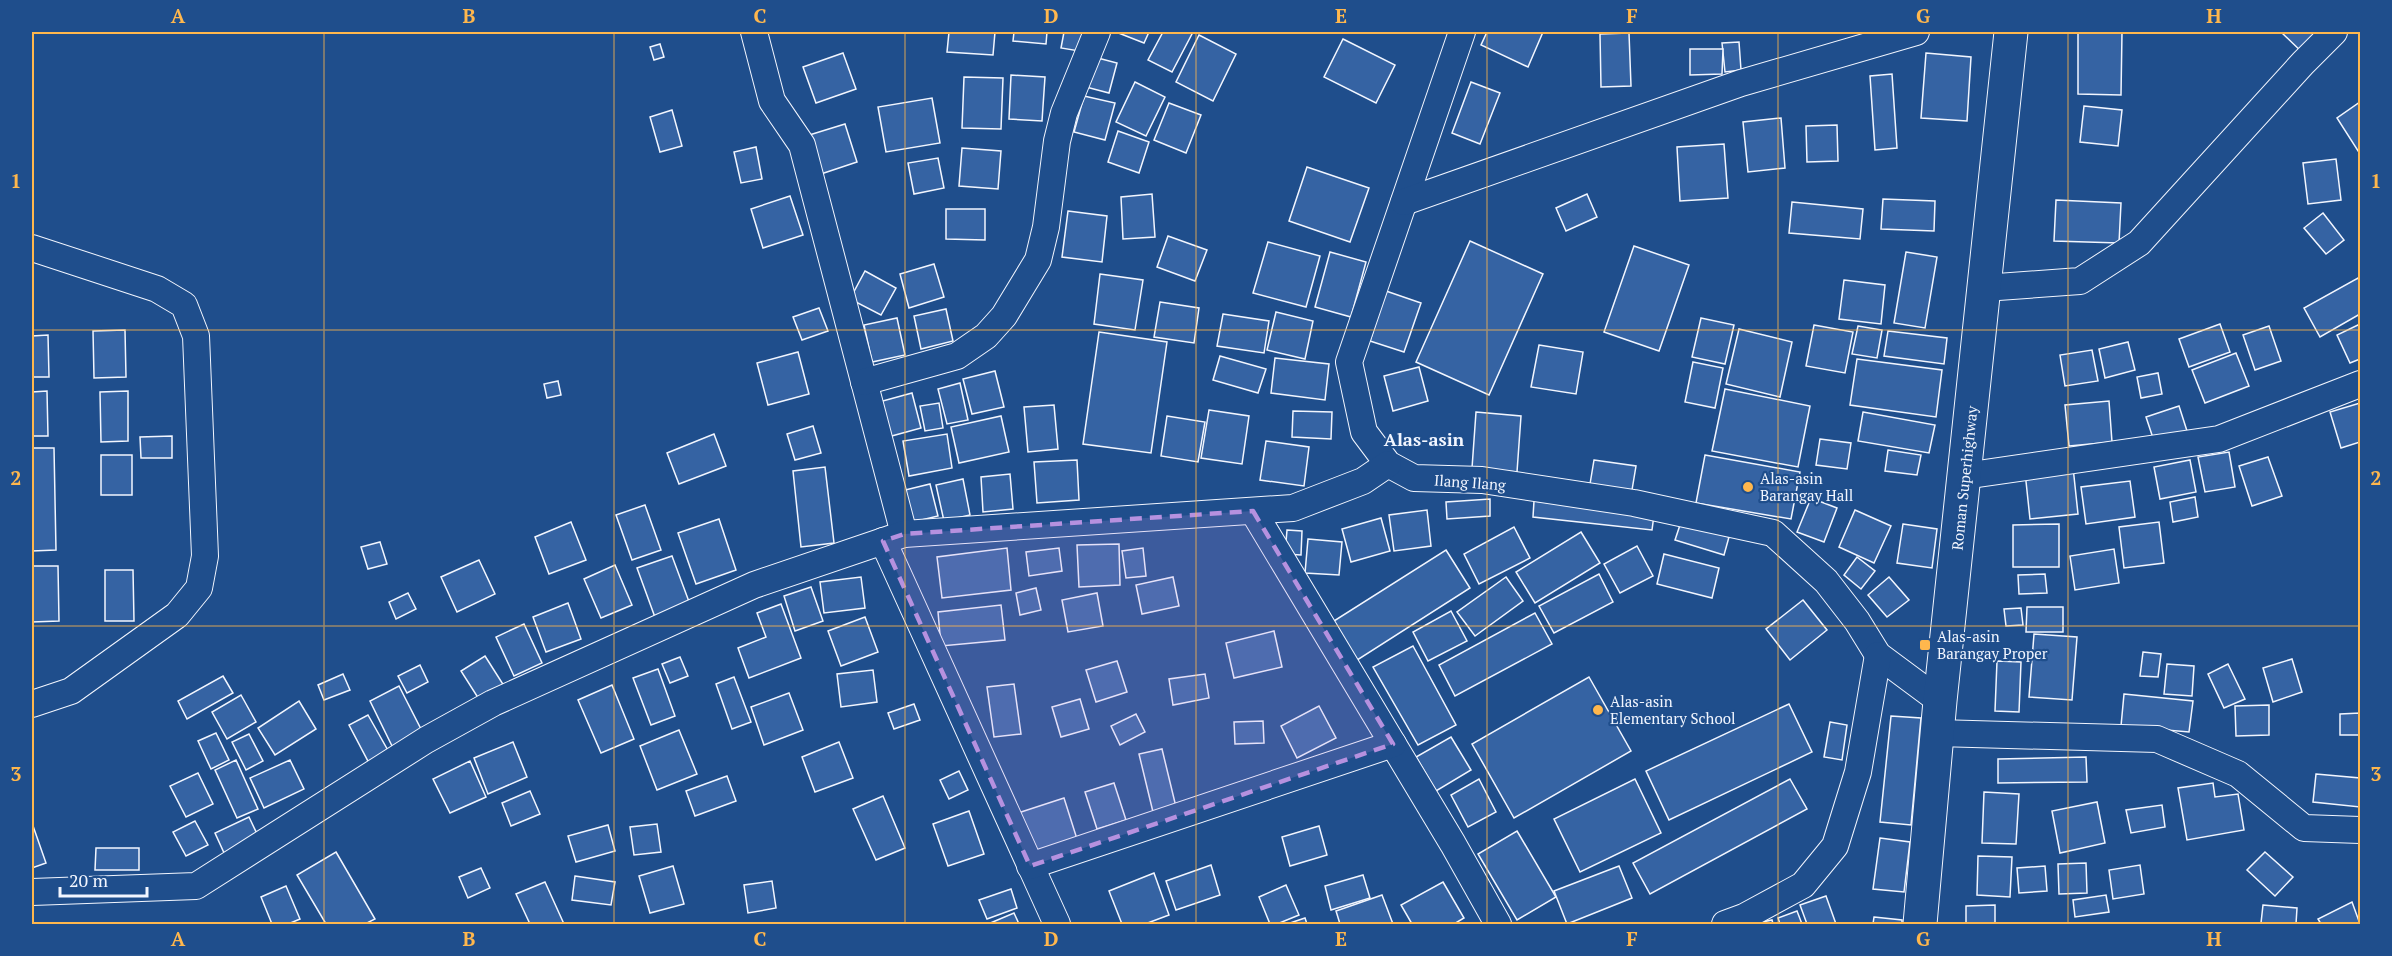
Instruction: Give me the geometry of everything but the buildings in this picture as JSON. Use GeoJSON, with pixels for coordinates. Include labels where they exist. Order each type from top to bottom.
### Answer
{"type":"FeatureCollection","features":[{"type":"Feature","properties":{"kind":"main road","name":"Roman Superhighway"},"geometry":{"type":"LineString","coordinates":[[1920,924],[1940,701],[2011,32]]}},
{"type":"Feature","properties":{"kind":"street"},"geometry":{"type":"LineString","coordinates":[[754,32],[772,101],[802,145],[864,382],[894,537],[1056,924]]}},
{"type":"Feature","properties":{"kind":"street"},"geometry":{"type":"LineString","coordinates":[[864,382],[957,356],[986,336],[1004,316],[1038,260],[1046,227],[1061,122],[1097,32]]}},
{"type":"Feature","properties":{"kind":"street","name":"Ilang Ilang"},"geometry":{"type":"LineString","coordinates":[[1462,32],[1348,362],[1364,432],[1388,464],[1414,478],[1482,480],[1634,503],[1773,533],[1826,581],[1857,621],[1878,656],[1940,701]]}},
{"type":"Feature","properties":{"kind":"street"},"geometry":{"type":"LineString","coordinates":[[1404,202],[1741,83],[1916,32]]}},
{"type":"Feature","properties":{"kind":"street"},"geometry":{"type":"LineString","coordinates":[[1984,288],[2080,281],[2139,243],[2334,32]]}},
{"type":"Feature","properties":{"kind":"street"},"geometry":{"type":"LineString","coordinates":[[32,248],[157,290],[184,305],[196,336],[205,556],[200,588],[177,615],[71,692],[32,704]]}},
{"type":"Feature","properties":{"kind":"street"},"geometry":{"type":"LineString","coordinates":[[1964,476],[2220,439],[2361,384]]}},
{"type":"Feature","properties":{"kind":"street"},"geometry":{"type":"LineString","coordinates":[[32,892],[196,886],[426,740],[494,703],[754,585],[894,537],[1293,508],[1363,482],[1388,464]]}},
{"type":"Feature","properties":{"kind":"street"},"geometry":{"type":"LineString","coordinates":[[1253,511],[1498,924]]}},
{"type":"Feature","properties":{"kind":"street"},"geometry":{"type":"LineString","coordinates":[[1725,924],[1744,917],[1803,885],[1834,846],[1858,772],[1878,656]]}},
{"type":"Feature","properties":{"kind":"street"},"geometry":{"type":"LineString","coordinates":[[1937,733],[2157,739],[2238,774],[2304,828],[2361,830]]}},
{"type":"Feature","properties":{"kind":"street"},"geometry":{"type":"LineString","coordinates":[[1030,866],[1393,744]]}},
{"type":"Feature","properties":{"kind":"highlighted area"},"geometry":{"type":"Polygon","coordinates":[[[1253,511],[1393,744],[1030,866],[883,541],[904,534],[1253,511]]]}},
{"type":"Feature","properties":{"kind":"place","name":"Alas-asin Barangay Hall"},"geometry":{"type":"Point","coordinates":[1748,487]}},
{"type":"Feature","properties":{"kind":"place","name":"Alas-asin Barangay Proper"},"geometry":{"type":"Point","coordinates":[1925,645]}},
{"type":"Feature","properties":{"kind":"place","name":"Alas-asin Elementary School"},"geometry":{"type":"Point","coordinates":[1598,710]}},
{"type":"Feature","properties":{"kind":"district","name":"Alas-asin"},"geometry":{"type":"Point","coordinates":[1424,439]}}]}
